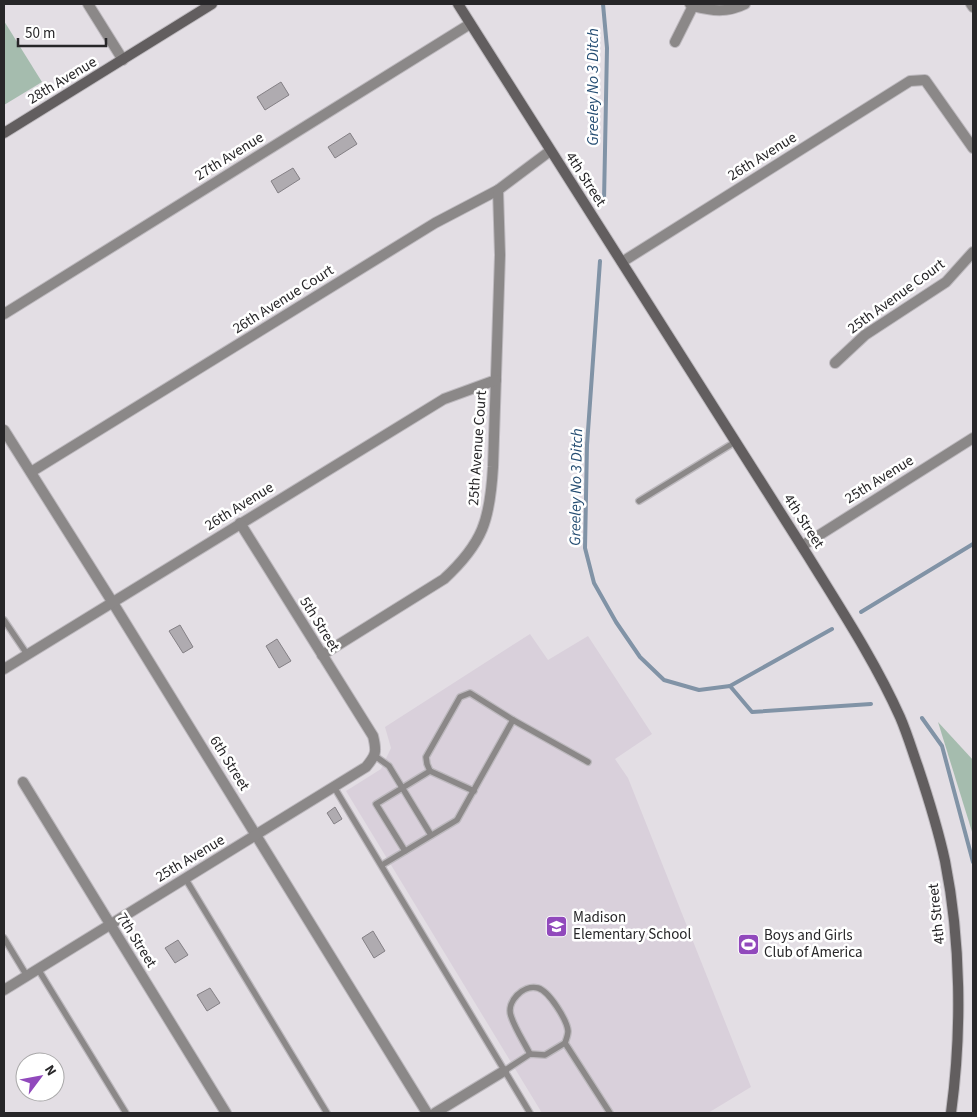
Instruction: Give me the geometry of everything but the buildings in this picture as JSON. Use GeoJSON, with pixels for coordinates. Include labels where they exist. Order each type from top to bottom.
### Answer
{"type":"FeatureCollection","features":[{"type":"Feature","properties":{"kind":"main road","name":"28th Avenue"},"geometry":{"type":"LineString","coordinates":[[4,133],[212,4]]}},
{"type":"Feature","properties":{"kind":"main road","name":"4th Street"},"geometry":{"type":"LineString","coordinates":[[458,4],[857,635],[905,730],[926,792],[945,861],[953,913],[958,1019],[951,1113]]}},
{"type":"Feature","properties":{"kind":"street"},"geometry":{"type":"LineString","coordinates":[[88,4],[123,60]]}},
{"type":"Feature","properties":{"kind":"street"},"geometry":{"type":"LineString","coordinates":[[675,42],[692,5],[718,11],[732,9],[745,4]]}},
{"type":"Feature","properties":{"kind":"street"},"geometry":{"type":"LineString","coordinates":[[970,4],[973,8]]}},
{"type":"Feature","properties":{"kind":"street","name":"27th Avenue"},"geometry":{"type":"LineString","coordinates":[[4,314],[470,24]]}},
{"type":"Feature","properties":{"kind":"street","name":"26th Avenue"},"geometry":{"type":"LineString","coordinates":[[622,262],[910,81],[925,80],[932,87],[973,148]]}},
{"type":"Feature","properties":{"kind":"street","name":"26th Avenue Court"},"geometry":{"type":"LineString","coordinates":[[31,472],[435,223],[498,190],[550,150]]}},
{"type":"Feature","properties":{"kind":"street","name":"25th Avenue Court"},"geometry":{"type":"LineString","coordinates":[[322,655],[444,579],[461,564],[476,545],[486,521],[492,497],[500,255],[498,190]]}},
{"type":"Feature","properties":{"kind":"street","name":"25th Avenue Court"},"geometry":{"type":"LineString","coordinates":[[835,362],[865,335],[946,282],[973,252]]}},
{"type":"Feature","properties":{"kind":"street","name":"26th Avenue"},"geometry":{"type":"LineString","coordinates":[[4,669],[444,399],[496,380]]}},
{"type":"Feature","properties":{"kind":"street","name":"6th Street"},"geometry":{"type":"LineString","coordinates":[[4,430],[113,603],[427,1113]]}},
{"type":"Feature","properties":{"kind":"street","name":"25th Avenue"},"geometry":{"type":"LineString","coordinates":[[802,546],[973,438]]}},
{"type":"Feature","properties":{"kind":"street","name":"5th Street"},"geometry":{"type":"LineString","coordinates":[[240,523],[373,736],[375,756]]}},
{"type":"Feature","properties":{"kind":"street","name":"25th Avenue"},"geometry":{"type":"LineString","coordinates":[[4,990],[366,767],[375,756]]}},
{"type":"Feature","properties":{"kind":"street","name":"7th Street"},"geometry":{"type":"LineString","coordinates":[[23,782],[226,1113]]}},
{"type":"Feature","properties":{"kind":"street"},"geometry":{"type":"LineString","coordinates":[[435,1113],[504,1071]]}},
{"type":"Feature","properties":{"kind":"lane"},"geometry":{"type":"LineString","coordinates":[[639,501],[735,442]]}},
{"type":"Feature","properties":{"kind":"lane"},"geometry":{"type":"LineString","coordinates":[[4,620],[26,654]]}},
{"type":"Feature","properties":{"kind":"lane"},"geometry":{"type":"LineString","coordinates":[[474,791],[430,771],[426,757],[460,698],[470,693],[588,762]]}},
{"type":"Feature","properties":{"kind":"lane"},"geometry":{"type":"LineString","coordinates":[[382,865],[458,820],[514,720]]}},
{"type":"Feature","properties":{"kind":"lane"},"geometry":{"type":"LineString","coordinates":[[375,756],[389,766],[431,835]]}},
{"type":"Feature","properties":{"kind":"lane"},"geometry":{"type":"LineString","coordinates":[[405,851],[376,804],[430,771]]}},
{"type":"Feature","properties":{"kind":"lane"},"geometry":{"type":"LineString","coordinates":[[334,787],[530,1113]]}},
{"type":"Feature","properties":{"kind":"lane"},"geometry":{"type":"LineString","coordinates":[[185,878],[327,1113]]}},
{"type":"Feature","properties":{"kind":"lane"},"geometry":{"type":"LineString","coordinates":[[4,938],[27,976]]}},
{"type":"Feature","properties":{"kind":"lane"},"geometry":{"type":"LineString","coordinates":[[38,970],[126,1113]]}},
{"type":"Feature","properties":{"kind":"lane"},"geometry":{"type":"LineString","coordinates":[[504,1071],[530,1054],[544,1055],[565,1043],[568,1031],[552,1000],[546,992],[534,987],[516,997],[510,1006],[510,1016],[530,1054]]}},
{"type":"Feature","properties":{"kind":"lane"},"geometry":{"type":"LineString","coordinates":[[565,1043],[610,1113]]}},
{"type":"Feature","properties":{"kind":"shaded area","name":"Madison Elementary School"},"geometry":{"type":"Polygon","coordinates":[[[530,634],[548,660],[588,636],[652,734],[615,759],[628,778],[751,1087],[708,1113],[542,1113],[346,791],[381,769],[391,748],[385,727],[530,634]]]}},
{"type":"Feature","properties":{"kind":"green space"},"geometry":{"type":"Polygon","coordinates":[[[4,21],[42,82],[4,105],[4,21]]]}},
{"type":"Feature","properties":{"kind":"green space"},"geometry":{"type":"Polygon","coordinates":[[[938,722],[973,760],[973,835],[938,722]]]}},
{"type":"Feature","properties":{"kind":"waterway","name":"Greeley No 3 Ditch"},"geometry":{"type":"LineString","coordinates":[[603,4],[607,48],[604,201]]}},
{"type":"Feature","properties":{"kind":"waterway","name":"Greeley No 3 Ditch"},"geometry":{"type":"LineString","coordinates":[[600,261],[587,445],[585,548],[594,583],[616,622],[640,657],[664,680],[699,690],[730,686],[752,712],[871,704]]}},
{"type":"Feature","properties":{"kind":"waterway"},"geometry":{"type":"LineString","coordinates":[[861,612],[973,544]]}},
{"type":"Feature","properties":{"kind":"waterway"},"geometry":{"type":"LineString","coordinates":[[730,686],[832,629]]}},
{"type":"Feature","properties":{"kind":"waterway","name":"Greeley No 3 Ditch"},"geometry":{"type":"LineString","coordinates":[[922,718],[942,746],[973,862]]}},
{"type":"Feature","properties":{"kind":"place","name":"Madison Elementary School"},"geometry":{"type":"Point","coordinates":[557,926]}},
{"type":"Feature","properties":{"kind":"place","name":"Boys and Girls Club of America"},"geometry":{"type":"Point","coordinates":[748,944]}}]}
